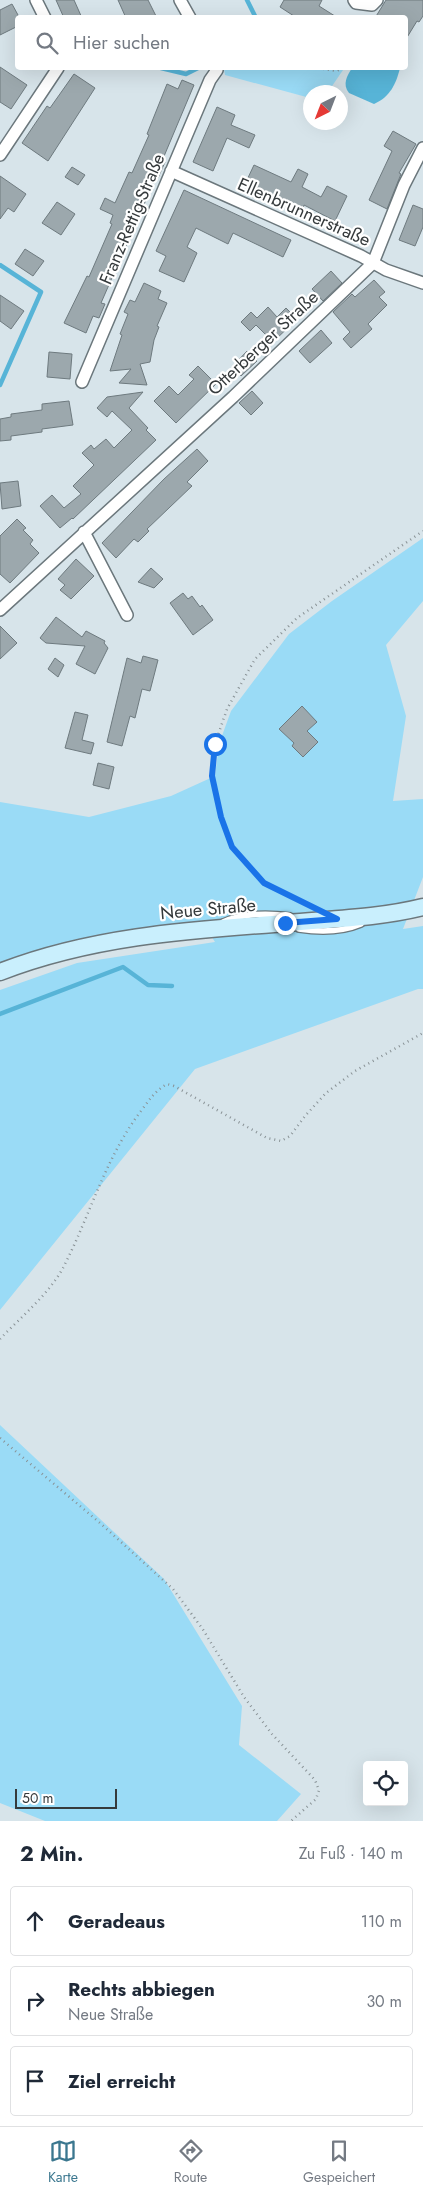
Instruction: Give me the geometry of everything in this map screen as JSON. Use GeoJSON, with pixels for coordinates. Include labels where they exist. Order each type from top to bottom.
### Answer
{"type":"FeatureCollection","features":[{"type":"Feature","properties":{"kind":"main road","name":"Neue Straße"},"geometry":{"type":"LineString","coordinates":[[0,972],[59,953],[113,940],[167,932],[272,924],[315,914],[381,914],[423,907]]}},
{"type":"Feature","properties":{"kind":"street"},"geometry":{"type":"LineString","coordinates":[[36,0],[44,15]]}},
{"type":"Feature","properties":{"kind":"street"},"geometry":{"type":"LineString","coordinates":[[180,0],[188,15]]}},
{"type":"Feature","properties":{"kind":"street"},"geometry":{"type":"LineString","coordinates":[[354,0],[356,3],[372,5],[378,0]]}},
{"type":"Feature","properties":{"kind":"street"},"geometry":{"type":"LineString","coordinates":[[0,155],[57,70]]}},
{"type":"Feature","properties":{"kind":"street","name":"Franz-Rettig-Straße"},"geometry":{"type":"LineString","coordinates":[[82,382],[210,80],[216,70]]}},
{"type":"Feature","properties":{"kind":"street","name":"Otterberger Straße"},"geometry":{"type":"LineString","coordinates":[[0,610],[233,397],[373,263],[404,185],[423,148]]}},
{"type":"Feature","properties":{"kind":"street","name":"Ellenbrunnerstraße"},"geometry":{"type":"LineString","coordinates":[[172,171],[361,256],[386,270],[423,283]]}},
{"type":"Feature","properties":{"kind":"street"},"geometry":{"type":"LineString","coordinates":[[84,532],[127,615]]}},
{"type":"Feature","properties":{"kind":"lane"},"geometry":{"type":"LineString","coordinates":[[210,928],[231,918],[274,914],[315,914]]}},
{"type":"Feature","properties":{"kind":"lane"},"geometry":{"type":"LineString","coordinates":[[272,924],[313,931],[353,927],[381,914]]}},
{"type":"Feature","properties":{"kind":"path"},"geometry":{"type":"LineString","coordinates":[[324,70],[331,72],[338,70]]}},
{"type":"Feature","properties":{"kind":"path"},"geometry":{"type":"LineString","coordinates":[[315,914],[264,883],[232,847],[221,817],[212,776],[215,744],[227,709],[255,659],[297,618],[423,531]]}},
{"type":"Feature","properties":{"kind":"path"},"geometry":{"type":"LineString","coordinates":[[0,1339],[42,1295],[62,1269],[104,1172],[131,1124],[157,1090],[167,1084],[174,1086],[267,1138],[281,1141],[290,1136],[326,1093],[355,1071],[423,1033]]}},
{"type":"Feature","properties":{"kind":"path"},"geometry":{"type":"LineString","coordinates":[[0,1438],[100,1523],[173,1589],[202,1628],[244,1696],[261,1719],[314,1780],[319,1790],[316,1799],[291,1821]]}},
{"type":"Feature","properties":{"kind":"shaded area"},"geometry":{"type":"Polygon","coordinates":[[[224,70],[343,70],[333,85],[303,85],[303,96],[225,75],[224,70]]]}},
{"type":"Feature","properties":{"kind":"shaded area"},"geometry":{"type":"Polygon","coordinates":[[[351,70],[399,70],[392,89],[384,98],[374,104],[349,93],[346,80],[351,70]]]}},
{"type":"Feature","properties":{"kind":"shaded area"},"geometry":{"type":"Polygon","coordinates":[[[423,538],[423,601],[386,645],[406,716],[393,801],[423,799],[423,877],[403,929],[423,926],[423,989],[418,989],[195,1069],[0,1310],[0,990],[77,963],[215,942],[203,923],[0,966],[0,802],[89,817],[171,796],[215,776],[219,744],[231,711],[289,634],[332,601],[423,538]]]}},
{"type":"Feature","properties":{"kind":"shaded area"},"geometry":{"type":"Polygon","coordinates":[[[0,1425],[164,1579],[242,1706],[239,1745],[301,1794],[277,1821],[45,1821],[0,1803],[0,1425]]]}},
{"type":"Feature","properties":{"kind":"building"},"geometry":{"type":"Polygon","coordinates":[[[56,0],[74,0],[81,15],[63,15],[56,0]]]}},
{"type":"Feature","properties":{"kind":"building"},"geometry":{"type":"Polygon","coordinates":[[[118,0],[148,0],[156,15],[125,15],[118,0]]]}},
{"type":"Feature","properties":{"kind":"building"},"geometry":{"type":"Polygon","coordinates":[[[284,0],[322,0],[319,6],[333,15],[292,15],[280,7],[284,0]]]}},
{"type":"Feature","properties":{"kind":"building"},"geometry":{"type":"Polygon","coordinates":[[[386,0],[423,0],[423,16],[419,22],[417,21],[408,36],[408,15],[377,15],[386,0]]]}},
{"type":"Feature","properties":{"kind":"building"},"geometry":{"type":"Polygon","coordinates":[[[12,4],[18,15],[15,15],[15,28],[0,35],[0,10],[12,4]]]}},
{"type":"Feature","properties":{"kind":"building"},"geometry":{"type":"Polygon","coordinates":[[[0,67],[27,85],[11,109],[0,102],[0,67]]]}},
{"type":"Feature","properties":{"kind":"building"},"geometry":{"type":"Polygon","coordinates":[[[74,74],[95,88],[48,161],[22,143],[47,106],[50,108],[74,74]]]}},
{"type":"Feature","properties":{"kind":"building"},"geometry":{"type":"Polygon","coordinates":[[[182,80],[194,85],[162,161],[165,162],[158,178],[156,177],[101,303],[105,304],[99,318],[93,316],[86,333],[64,323],[87,276],[89,277],[112,224],[110,223],[113,215],[100,209],[105,198],[115,203],[129,172],[132,173],[149,135],[147,134],[167,84],[178,89],[182,80]]]}},
{"type":"Feature","properties":{"kind":"building"},"geometry":{"type":"Polygon","coordinates":[[[217,107],[235,115],[231,125],[255,135],[249,148],[227,138],[213,171],[193,162],[217,107]]]}},
{"type":"Feature","properties":{"kind":"building"},"geometry":{"type":"Polygon","coordinates":[[[393,131],[416,144],[399,173],[401,174],[387,209],[369,200],[392,151],[384,146],[393,131]]]}},
{"type":"Feature","properties":{"kind":"building"},"geometry":{"type":"Polygon","coordinates":[[[254,165],[291,182],[298,169],[308,174],[302,187],[321,197],[327,186],[347,196],[335,221],[304,205],[303,209],[246,182],[254,165]]]}},
{"type":"Feature","properties":{"kind":"building"},"geometry":{"type":"Polygon","coordinates":[[[72,167],[85,175],[78,185],[65,177],[72,167]]]}},
{"type":"Feature","properties":{"kind":"building"},"geometry":{"type":"Polygon","coordinates":[[[0,176],[26,194],[14,212],[8,208],[0,219],[0,176]]]}},
{"type":"Feature","properties":{"kind":"building"},"geometry":{"type":"Polygon","coordinates":[[[184,190],[291,240],[283,257],[233,233],[228,244],[196,228],[187,247],[197,253],[184,282],[159,271],[166,256],[156,251],[184,190]]]}},
{"type":"Feature","properties":{"kind":"building"},"geometry":{"type":"Polygon","coordinates":[[[57,202],[75,214],[61,235],[42,223],[57,202]]]}},
{"type":"Feature","properties":{"kind":"building"},"geometry":{"type":"Polygon","coordinates":[[[413,205],[423,209],[423,227],[415,246],[399,240],[413,205]]]}},
{"type":"Feature","properties":{"kind":"building"},"geometry":{"type":"Polygon","coordinates":[[[25,249],[44,261],[33,276],[15,264],[25,249]]]}},
{"type":"Feature","properties":{"kind":"building"},"geometry":{"type":"Polygon","coordinates":[[[331,271],[342,283],[323,301],[312,289],[331,271]]]}},
{"type":"Feature","properties":{"kind":"building"},"geometry":{"type":"Polygon","coordinates":[[[374,280],[385,292],[379,297],[387,305],[368,324],[372,329],[351,348],[343,339],[350,332],[333,312],[352,294],[355,297],[374,280]]]}},
{"type":"Feature","properties":{"kind":"building"},"geometry":{"type":"Polygon","coordinates":[[[144,283],[161,291],[158,299],[167,303],[157,326],[159,327],[154,340],[150,362],[140,364],[147,385],[119,383],[131,369],[110,371],[122,335],[120,334],[128,314],[124,312],[130,300],[135,302],[144,283]]]}},
{"type":"Feature","properties":{"kind":"building"},"geometry":{"type":"Polygon","coordinates":[[[0,295],[24,311],[11,329],[0,321],[0,295]]]}},
{"type":"Feature","properties":{"kind":"building"},"geometry":{"type":"Polygon","coordinates":[[[268,307],[277,317],[286,308],[297,319],[273,342],[256,325],[250,331],[241,322],[251,312],[257,318],[268,307]]]}},
{"type":"Feature","properties":{"kind":"building"},"geometry":{"type":"Polygon","coordinates":[[[321,330],[332,343],[310,363],[299,351],[321,330]]]}},
{"type":"Feature","properties":{"kind":"building"},"geometry":{"type":"Polygon","coordinates":[[[247,351],[257,361],[241,376],[232,367],[247,351]]]}},
{"type":"Feature","properties":{"kind":"building"},"geometry":{"type":"Polygon","coordinates":[[[49,352],[72,354],[70,379],[47,377],[49,352]]]}},
{"type":"Feature","properties":{"kind":"building"},"geometry":{"type":"Polygon","coordinates":[[[198,366],[216,384],[176,423],[154,401],[169,386],[178,395],[194,379],[189,375],[198,366]]]}},
{"type":"Feature","properties":{"kind":"building"},"geometry":{"type":"Polygon","coordinates":[[[252,391],[263,403],[251,415],[239,403],[252,391]]]}},
{"type":"Feature","properties":{"kind":"building"},"geometry":{"type":"Polygon","coordinates":[[[143,392],[129,408],[148,428],[146,430],[156,440],[73,519],[60,528],[40,506],[52,495],[64,508],[81,494],[73,486],[94,465],[82,453],[91,445],[94,449],[106,439],[114,448],[132,430],[112,411],[107,417],[97,408],[107,397],[143,392]]]}},
{"type":"Feature","properties":{"kind":"building"},"geometry":{"type":"Polygon","coordinates":[[[69,401],[73,425],[42,429],[42,432],[11,436],[11,440],[0,441],[0,419],[11,417],[11,414],[42,410],[42,404],[69,401]]]}},
{"type":"Feature","properties":{"kind":"building"},"geometry":{"type":"Polygon","coordinates":[[[197,449],[208,461],[187,482],[192,486],[147,529],[149,531],[138,542],[134,539],[116,558],[102,543],[164,479],[197,449]]]}},
{"type":"Feature","properties":{"kind":"building"},"geometry":{"type":"Polygon","coordinates":[[[18,481],[21,506],[2,509],[0,483],[18,481]]]}},
{"type":"Feature","properties":{"kind":"building"},"geometry":{"type":"Polygon","coordinates":[[[17,519],[26,528],[23,530],[33,540],[30,544],[39,553],[10,583],[0,574],[0,536],[17,519]]]}},
{"type":"Feature","properties":{"kind":"building"},"geometry":{"type":"Polygon","coordinates":[[[76,559],[94,576],[71,599],[60,590],[65,585],[58,579],[76,559]]]}},
{"type":"Feature","properties":{"kind":"building"},"geometry":{"type":"Polygon","coordinates":[[[151,568],[163,579],[154,588],[138,582],[151,568]]]}},
{"type":"Feature","properties":{"kind":"building"},"geometry":{"type":"Polygon","coordinates":[[[183,593],[188,599],[192,596],[200,607],[202,605],[213,620],[193,635],[170,603],[183,593]]]}},
{"type":"Feature","properties":{"kind":"building"},"geometry":{"type":"Polygon","coordinates":[[[56,617],[82,637],[86,631],[105,641],[104,643],[108,648],[95,674],[76,664],[85,646],[46,643],[40,638],[56,617]]]}},
{"type":"Feature","properties":{"kind":"building"},"geometry":{"type":"Polygon","coordinates":[[[0,626],[17,643],[0,659],[0,626]]]}},
{"type":"Feature","properties":{"kind":"building"},"geometry":{"type":"Polygon","coordinates":[[[143,656],[158,660],[150,691],[142,689],[135,718],[130,716],[122,746],[107,742],[127,658],[141,663],[143,656]]]}},
{"type":"Feature","properties":{"kind":"building"},"geometry":{"type":"Polygon","coordinates":[[[55,658],[64,665],[58,677],[48,669],[55,658]]]}},
{"type":"Feature","properties":{"kind":"building"},"geometry":{"type":"Polygon","coordinates":[[[302,706],[317,722],[307,731],[318,742],[303,757],[292,746],[294,743],[279,729],[302,706]]]}},
{"type":"Feature","properties":{"kind":"building"},"geometry":{"type":"Polygon","coordinates":[[[75,712],[88,715],[82,740],[94,743],[91,754],[65,748],[75,712]]]}},
{"type":"Feature","properties":{"kind":"building"},"geometry":{"type":"Polygon","coordinates":[[[98,763],[114,767],[109,789],[93,785],[98,763]]]}},
{"type":"Feature","properties":{"kind":"waterway"},"geometry":{"type":"LineString","coordinates":[[247,0],[254,15]]}},
{"type":"Feature","properties":{"kind":"waterway"},"geometry":{"type":"LineString","coordinates":[[169,70],[186,74],[194,70]]}},
{"type":"Feature","properties":{"kind":"waterway"},"geometry":{"type":"LineString","coordinates":[[0,265],[41,292],[0,385]]}},
{"type":"Feature","properties":{"kind":"waterway"},"geometry":{"type":"LineString","coordinates":[[0,1014],[123,967],[148,985],[172,986]]}},
{"type":"Feature","properties":{"kind":"route"},"geometry":{"type":"LineString","coordinates":[[215,744],[212,776],[221,817],[232,847],[264,883],[337,919],[285,923]]}}]}
